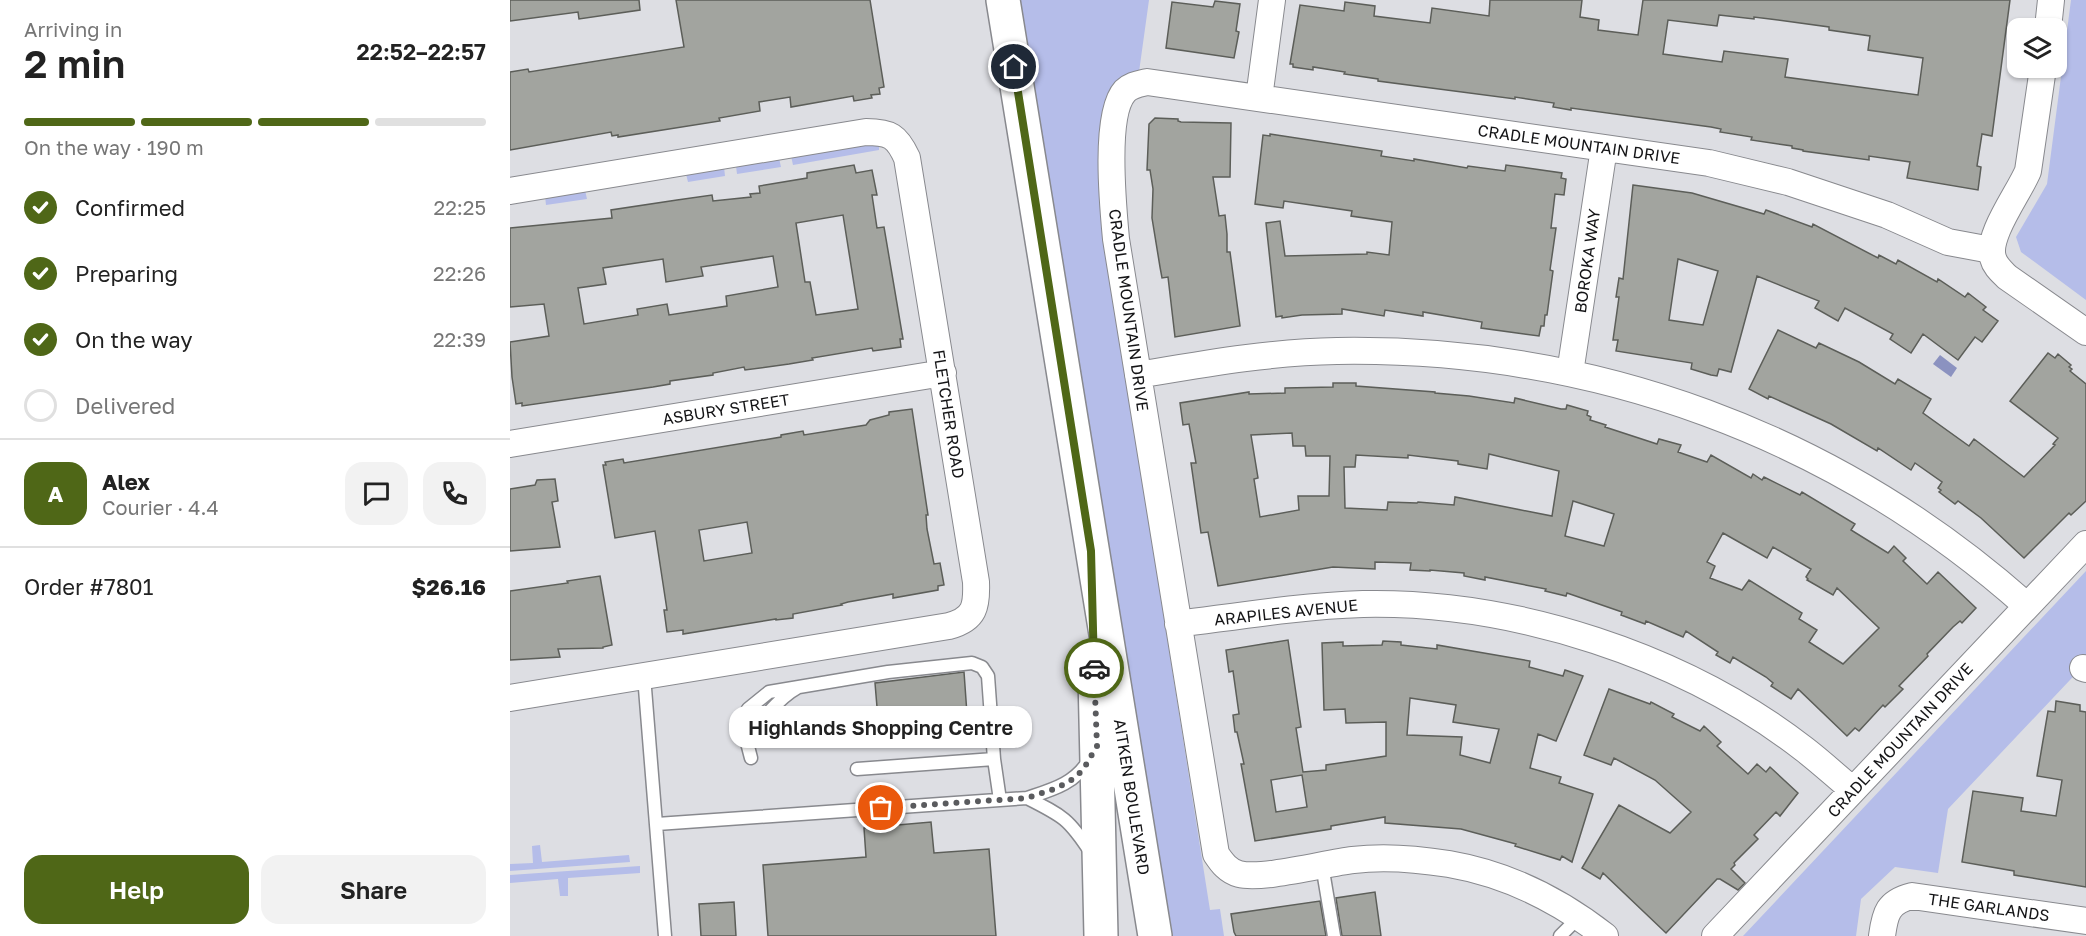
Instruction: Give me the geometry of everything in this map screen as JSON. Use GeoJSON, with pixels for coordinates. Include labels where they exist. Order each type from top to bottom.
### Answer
{"type":"FeatureCollection","features":[{"type":"Feature","properties":{"kind":"main road","name":"AITKEN BOULEVARD"},"geometry":{"type":"LineString","coordinates":[[1003,0],[1155,936]]}},
{"type":"Feature","properties":{"kind":"main road","name":"AITKEN BOULEVARD"},"geometry":{"type":"LineString","coordinates":[[1091,551],[1101,936]]}},
{"type":"Feature","properties":{"kind":"street"},"geometry":{"type":"LineString","coordinates":[[1258,98],[1272,0]]}},
{"type":"Feature","properties":{"kind":"street"},"geometry":{"type":"LineString","coordinates":[[2049,18],[2051,0]]}},
{"type":"Feature","properties":{"kind":"street"},"geometry":{"type":"LineString","coordinates":[[2042,78],[2028,171],[2023,185],[2002,220],[1992,250],[1993,259],[2007,277],[2086,332]]}},
{"type":"Feature","properties":{"kind":"street","name":"CRADLE MOUNTAIN DRIVE"},"geometry":{"type":"LineString","coordinates":[[1605,936],[1549,898],[1486,873],[1450,864],[1408,859],[1355,860],[1251,875],[1231,871],[1222,864],[1216,854],[1137,375],[1113,214],[1113,126],[1117,104],[1131,86],[1147,82],[1709,163],[1788,182],[1887,215],[1948,242],[1992,250]]}},
{"type":"Feature","properties":{"kind":"street","name":"FLETCHER ROAD"},"geometry":{"type":"LineString","coordinates":[[510,191],[866,132],[890,135],[902,146],[907,158],[976,582],[975,608],[970,616],[960,623],[949,626],[510,698]]}},
{"type":"Feature","properties":{"kind":"street","name":"BOROKA WAY"},"geometry":{"type":"LineString","coordinates":[[1570,374],[1604,148]]}},
{"type":"Feature","properties":{"kind":"street"},"geometry":{"type":"LineString","coordinates":[[1137,375],[1239,359],[1336,351],[1448,354],[1520,363],[1628,386],[1677,401],[1761,435],[1874,492],[1965,554],[2027,606]]}},
{"type":"Feature","properties":{"kind":"street","name":"ASBURY STREET"},"geometry":{"type":"LineString","coordinates":[[510,444],[943,373]]}},
{"type":"Feature","properties":{"kind":"street","name":"CRADLE MOUNTAIN DRIVE"},"geometry":{"type":"LineString","coordinates":[[1714,936],[2086,544]]}},
{"type":"Feature","properties":{"kind":"street","name":"ARAPILES AVENUE"},"geometry":{"type":"LineString","coordinates":[[1178,624],[1262,612],[1364,604],[1413,605],[1467,611],[1547,627],[1630,654],[1688,679],[1771,726],[1804,749],[1853,790]]}},
{"type":"Feature","properties":{"kind":"street","name":"THE GARLANDS"},"geometry":{"type":"LineString","coordinates":[[1882,936],[1888,910],[1894,903],[1912,896],[2086,921]]}},
{"type":"Feature","properties":{"kind":"lane"},"geometry":{"type":"LineString","coordinates":[[751,758],[743,723],[744,714],[769,692],[961,664],[978,664],[988,676],[994,759],[1000,800]]}},
{"type":"Feature","properties":{"kind":"lane"},"geometry":{"type":"LineString","coordinates":[[644,676],[665,936]]}},
{"type":"Feature","properties":{"kind":"lane"},"geometry":{"type":"LineString","coordinates":[[747,744],[751,735],[784,697],[800,686]]}},
{"type":"Feature","properties":{"kind":"lane"},"geometry":{"type":"LineString","coordinates":[[657,824],[1027,798],[1057,788],[1073,779],[1083,770],[1097,746]]}},
{"type":"Feature","properties":{"kind":"lane"},"geometry":{"type":"LineString","coordinates":[[857,769],[994,759]]}},
{"type":"Feature","properties":{"kind":"lane"},"geometry":{"type":"LineString","coordinates":[[1027,798],[1060,814],[1075,829],[1099,867]]}},
{"type":"Feature","properties":{"kind":"lane"},"geometry":{"type":"LineString","coordinates":[[1322,865],[1334,936]]}},
{"type":"Feature","properties":{"kind":"lane"},"geometry":{"type":"LineString","coordinates":[[1560,936],[1579,917]]}},
{"type":"Feature","properties":{"kind":"shaded area"},"geometry":{"type":"Polygon","coordinates":[[[1013,0],[1149,0],[1139,72],[1115,83],[1105,108],[1138,453],[1210,910],[1220,909],[1224,936],[1173,936],[1013,0]]]}},
{"type":"Feature","properties":{"kind":"shaded area"},"geometry":{"type":"Polygon","coordinates":[[[2071,0],[2086,0],[2086,300],[2021,252],[2016,237],[2047,184],[2061,78],[2067,78],[2067,31],[2071,0]]]}},
{"type":"Feature","properties":{"kind":"shaded area"},"geometry":{"type":"Polygon","coordinates":[[[870,144],[879,146],[879,150],[793,165],[791,156],[870,144]]]}},
{"type":"Feature","properties":{"kind":"shaded area"},"geometry":{"type":"Polygon","coordinates":[[[779,158],[781,167],[737,174],[736,166],[779,158]]]}},
{"type":"Feature","properties":{"kind":"shaded area"},"geometry":{"type":"Polygon","coordinates":[[[724,167],[725,176],[688,182],[686,174],[724,167]]]}},
{"type":"Feature","properties":{"kind":"shaded area"},"geometry":{"type":"Polygon","coordinates":[[[585,190],[587,199],[546,205],[545,196],[585,190]]]}},
{"type":"Feature","properties":{"kind":"shaded area"},"geometry":{"type":"Polygon","coordinates":[[[1940,355],[1957,368],[1951,377],[1933,364],[1940,355]]]}},
{"type":"Feature","properties":{"kind":"shaded area"},"geometry":{"type":"Polygon","coordinates":[[[2086,571],[2086,663],[1948,809],[1938,873],[1895,867],[1861,899],[1856,936],[1743,936],[2086,571]]]}},
{"type":"Feature","properties":{"kind":"shaded area"},"geometry":{"type":"Polygon","coordinates":[[[540,845],[542,862],[629,855],[630,862],[510,871],[510,864],[533,863],[532,846],[540,845]]]}},
{"type":"Feature","properties":{"kind":"shaded area"},"geometry":{"type":"Polygon","coordinates":[[[640,866],[640,873],[568,878],[568,896],[560,896],[558,879],[510,883],[510,875],[640,866]]]}},
{"type":"Feature","properties":{"kind":"building"},"geometry":{"type":"Polygon","coordinates":[[[510,0],[639,0],[640,10],[579,19],[578,12],[510,21],[510,0]]]}},
{"type":"Feature","properties":{"kind":"building"},"geometry":{"type":"Polygon","coordinates":[[[676,0],[870,0],[884,87],[879,88],[880,94],[871,95],[872,98],[854,101],[853,96],[791,107],[790,97],[759,102],[760,111],[719,118],[720,121],[618,137],[618,135],[612,136],[611,132],[510,150],[510,72],[528,69],[529,72],[684,47],[676,0]]]}},
{"type":"Feature","properties":{"kind":"building"},"geometry":{"type":"Polygon","coordinates":[[[1490,0],[1582,0],[1580,17],[1599,20],[1598,30],[1638,35],[1643,0],[2010,0],[1992,136],[1982,134],[1977,166],[1981,167],[1978,190],[1907,178],[1910,162],[1869,156],[1869,160],[1803,151],[1792,148],[1792,146],[1751,140],[1752,137],[1720,132],[1721,129],[1711,127],[1571,108],[1571,110],[1553,107],[1554,103],[1378,81],[1378,79],[1344,74],[1345,72],[1313,67],[1313,70],[1293,67],[1293,64],[1290,64],[1300,5],[1344,11],[1345,2],[1375,6],[1374,16],[1430,23],[1432,8],[1489,16],[1490,0]],[[1719,15],[1717,26],[1668,20],[1663,54],[1722,62],[1724,51],[1788,59],[1785,77],[1918,95],[1923,58],[1868,50],[1870,36],[1829,30],[1829,27],[1754,17],[1754,19],[1719,15]]]}},
{"type":"Feature","properties":{"kind":"building"},"geometry":{"type":"Polygon","coordinates":[[[1215,1],[1240,4],[1236,31],[1239,32],[1234,58],[1166,48],[1172,2],[1213,7],[1215,1]]]}},
{"type":"Feature","properties":{"kind":"building"},"geometry":{"type":"Polygon","coordinates":[[[1155,118],[1178,119],[1181,122],[1231,123],[1230,177],[1213,177],[1219,216],[1225,215],[1227,252],[1230,252],[1240,326],[1175,337],[1168,277],[1162,278],[1160,267],[1152,218],[1153,189],[1150,170],[1147,170],[1149,124],[1155,118]]]}},
{"type":"Feature","properties":{"kind":"building"},"geometry":{"type":"Polygon","coordinates":[[[1270,134],[1382,151],[1381,156],[1414,161],[1414,159],[1467,168],[1468,166],[1505,171],[1506,165],[1562,173],[1561,178],[1566,179],[1564,195],[1555,194],[1551,228],[1556,228],[1550,270],[1553,271],[1547,315],[1545,315],[1544,326],[1541,326],[1539,336],[1481,328],[1482,322],[1423,312],[1423,316],[1385,310],[1384,316],[1342,309],[1342,314],[1276,317],[1266,223],[1280,221],[1285,256],[1367,254],[1367,252],[1389,255],[1392,222],[1351,216],[1352,211],[1284,201],[1283,208],[1255,204],[1263,135],[1270,136],[1270,134]]]}},
{"type":"Feature","properties":{"kind":"building"},"geometry":{"type":"Polygon","coordinates":[[[854,165],[856,173],[872,170],[877,195],[872,195],[877,228],[884,227],[903,339],[900,339],[901,347],[873,351],[872,348],[789,364],[745,370],[744,367],[713,373],[713,375],[670,381],[670,384],[653,387],[522,406],[522,403],[516,404],[510,342],[549,336],[544,304],[510,307],[510,228],[612,218],[611,210],[712,195],[713,201],[751,197],[750,194],[760,193],[759,186],[807,178],[807,173],[854,165]],[[843,215],[796,223],[805,282],[810,282],[816,315],[858,309],[843,215]],[[773,256],[701,267],[703,276],[666,282],[663,259],[603,268],[606,284],[578,288],[584,324],[638,315],[637,309],[667,304],[669,315],[727,306],[726,296],[778,287],[773,256]]]}},
{"type":"Feature","properties":{"kind":"building"},"geometry":{"type":"Polygon","coordinates":[[[1633,185],[1692,193],[1764,214],[1766,210],[1812,227],[1813,224],[1878,258],[1879,255],[1896,264],[1898,260],[1937,282],[1938,279],[1965,297],[1968,293],[1986,307],[1983,310],[1998,321],[1982,342],[1975,337],[1958,360],[1923,334],[1911,353],[1890,339],[1893,334],[1845,308],[1838,321],[1815,308],[1819,301],[1757,276],[1731,372],[1719,369],[1717,376],[1691,369],[1692,363],[1616,351],[1618,340],[1613,340],[1619,297],[1616,297],[1619,278],[1623,279],[1633,185]],[[1678,259],[1669,320],[1703,325],[1718,271],[1678,259]]]}},
{"type":"Feature","properties":{"kind":"building"},"geometry":{"type":"Polygon","coordinates":[[[1778,330],[1816,348],[1819,343],[1859,362],[1895,384],[1898,379],[1931,399],[1923,413],[1969,446],[1974,439],[2024,477],[2055,445],[2053,444],[2058,438],[2010,401],[2048,353],[2055,358],[2058,354],[2071,365],[2070,371],[2086,384],[2086,501],[2071,515],[2069,513],[2024,558],[1981,518],[1958,501],[1955,504],[1939,492],[1941,490],[1938,488],[1942,482],[1915,463],[1911,470],[1878,448],[1877,451],[1831,424],[1749,389],[1778,330]]]}},
{"type":"Feature","properties":{"kind":"building"},"geometry":{"type":"Polygon","coordinates":[[[1333,383],[1356,383],[1356,386],[1435,392],[1514,403],[1515,398],[1561,409],[1566,409],[1567,405],[1588,411],[1587,415],[1591,417],[1590,420],[1606,425],[1605,427],[1657,444],[1659,439],[1681,445],[1678,452],[1707,462],[1711,455],[1751,478],[1753,474],[1762,480],[1764,477],[1800,495],[1802,492],[1855,524],[1851,530],[1888,553],[1894,546],[1906,558],[1903,561],[1927,584],[1938,572],[1976,608],[1962,623],[1960,621],[1953,627],[1927,654],[1928,656],[1899,686],[1903,689],[1885,707],[1883,705],[1859,731],[1855,728],[1847,736],[1798,689],[1791,699],[1771,686],[1773,683],[1766,677],[1733,657],[1730,663],[1716,655],[1718,652],[1686,631],[1683,637],[1646,621],[1645,624],[1621,615],[1622,612],[1567,593],[1566,596],[1545,591],[1546,589],[1485,577],[1485,580],[1464,576],[1464,573],[1410,570],[1411,563],[1375,562],[1375,569],[1333,567],[1218,586],[1208,532],[1201,533],[1191,463],[1196,463],[1189,424],[1183,425],[1180,403],[1249,392],[1249,394],[1285,393],[1285,388],[1333,387],[1333,383]],[[1292,433],[1251,435],[1258,478],[1254,479],[1260,517],[1299,510],[1298,496],[1329,496],[1330,456],[1306,456],[1305,446],[1293,446],[1292,433]],[[1489,454],[1487,469],[1458,464],[1458,461],[1408,455],[1408,458],[1356,455],[1355,467],[1344,467],[1345,508],[1387,510],[1388,502],[1454,505],[1455,497],[1552,516],[1559,471],[1489,454]],[[1573,501],[1565,536],[1604,546],[1614,514],[1573,501]],[[1723,533],[1707,562],[1715,566],[1710,578],[1742,590],[1749,580],[1802,613],[1799,619],[1817,630],[1809,642],[1843,664],[1879,628],[1837,588],[1833,595],[1807,580],[1806,577],[1811,569],[1773,547],[1767,558],[1723,533]]]}},
{"type":"Feature","properties":{"kind":"building"},"geometry":{"type":"Polygon","coordinates":[[[912,409],[928,515],[926,515],[927,529],[934,564],[940,563],[944,585],[938,586],[938,590],[893,598],[893,594],[793,614],[793,618],[683,634],[683,630],[667,632],[664,610],[667,610],[655,531],[615,538],[603,465],[606,465],[605,462],[623,459],[624,463],[781,437],[781,435],[803,431],[804,435],[866,425],[870,420],[889,415],[889,412],[912,409]],[[747,522],[699,530],[704,561],[752,553],[747,522]]]}},
{"type":"Feature","properties":{"kind":"building"},"geometry":{"type":"Polygon","coordinates":[[[555,479],[558,501],[552,502],[560,547],[510,551],[510,489],[535,485],[537,480],[555,479]]]}},
{"type":"Feature","properties":{"kind":"building"},"geometry":{"type":"Polygon","coordinates":[[[600,576],[612,645],[603,648],[558,649],[560,657],[510,660],[510,591],[600,576]]]}},
{"type":"Feature","properties":{"kind":"building"},"geometry":{"type":"Polygon","coordinates":[[[1288,640],[1301,727],[1296,728],[1303,772],[1326,770],[1326,765],[1386,756],[1386,722],[1346,723],[1345,709],[1324,710],[1322,643],[1343,642],[1343,646],[1382,645],[1383,641],[1437,649],[1437,645],[1530,661],[1529,667],[1563,676],[1565,670],[1583,676],[1556,741],[1538,734],[1530,768],[1561,777],[1559,783],[1593,794],[1572,862],[1562,856],[1560,860],[1515,846],[1516,844],[1461,829],[1385,823],[1385,817],[1331,826],[1331,829],[1255,841],[1241,764],[1244,764],[1237,732],[1235,732],[1233,715],[1239,714],[1233,671],[1229,672],[1226,650],[1288,640]],[[1410,698],[1407,735],[1462,737],[1460,755],[1490,763],[1499,729],[1453,722],[1456,705],[1410,698]],[[1302,775],[1271,780],[1276,812],[1307,807],[1302,775]]]}},
{"type":"Feature","properties":{"kind":"building"},"geometry":{"type":"Polygon","coordinates":[[[964,672],[967,714],[961,715],[962,731],[941,733],[939,714],[878,719],[875,683],[964,672]]]}},
{"type":"Feature","properties":{"kind":"building"},"geometry":{"type":"Polygon","coordinates":[[[1609,689],[1650,704],[1651,702],[1674,714],[1672,717],[1700,731],[1704,726],[1721,742],[1717,746],[1748,774],[1757,764],[1766,772],[1770,767],[1798,793],[1780,816],[1776,812],[1754,835],[1758,839],[1734,863],[1731,869],[1745,883],[1738,890],[1717,879],[1666,933],[1603,873],[1600,879],[1582,868],[1619,805],[1670,833],[1691,812],[1655,780],[1614,758],[1611,765],[1584,755],[1609,689]]]}},
{"type":"Feature","properties":{"kind":"building"},"geometry":{"type":"Polygon","coordinates":[[[2056,701],[2080,705],[2080,711],[2086,712],[2086,887],[2014,875],[2014,871],[1962,862],[1973,791],[2023,798],[2021,811],[2056,816],[2062,780],[2037,776],[2048,711],[2055,712],[2056,701]]]}},
{"type":"Feature","properties":{"kind":"building"},"geometry":{"type":"Polygon","coordinates":[[[931,822],[934,853],[989,849],[996,936],[768,936],[763,865],[866,857],[864,828],[931,822]]]}},
{"type":"Feature","properties":{"kind":"building"},"geometry":{"type":"Polygon","coordinates":[[[1375,892],[1381,936],[1342,936],[1336,898],[1375,892]]]}},
{"type":"Feature","properties":{"kind":"building"},"geometry":{"type":"Polygon","coordinates":[[[1320,901],[1326,936],[1236,936],[1234,932],[1231,914],[1320,901]]]}},
{"type":"Feature","properties":{"kind":"building"},"geometry":{"type":"Polygon","coordinates":[[[734,902],[736,936],[701,936],[699,904],[734,902]]]}},
{"type":"Feature","properties":{"kind":"way so far"},"geometry":{"type":"LineString","coordinates":[[881,808],[1027,798],[1057,788],[1073,779],[1083,770],[1097,746],[1094,668]]}},
{"type":"Feature","properties":{"kind":"place","name":"Highlands Shopping Centre"},"geometry":{"type":"Point","coordinates":[881,808]}},
{"type":"Feature","properties":{"kind":"route"},"geometry":{"type":"LineString","coordinates":[[1014,67],[1086,509],[1091,551],[1094,668]]}}]}
